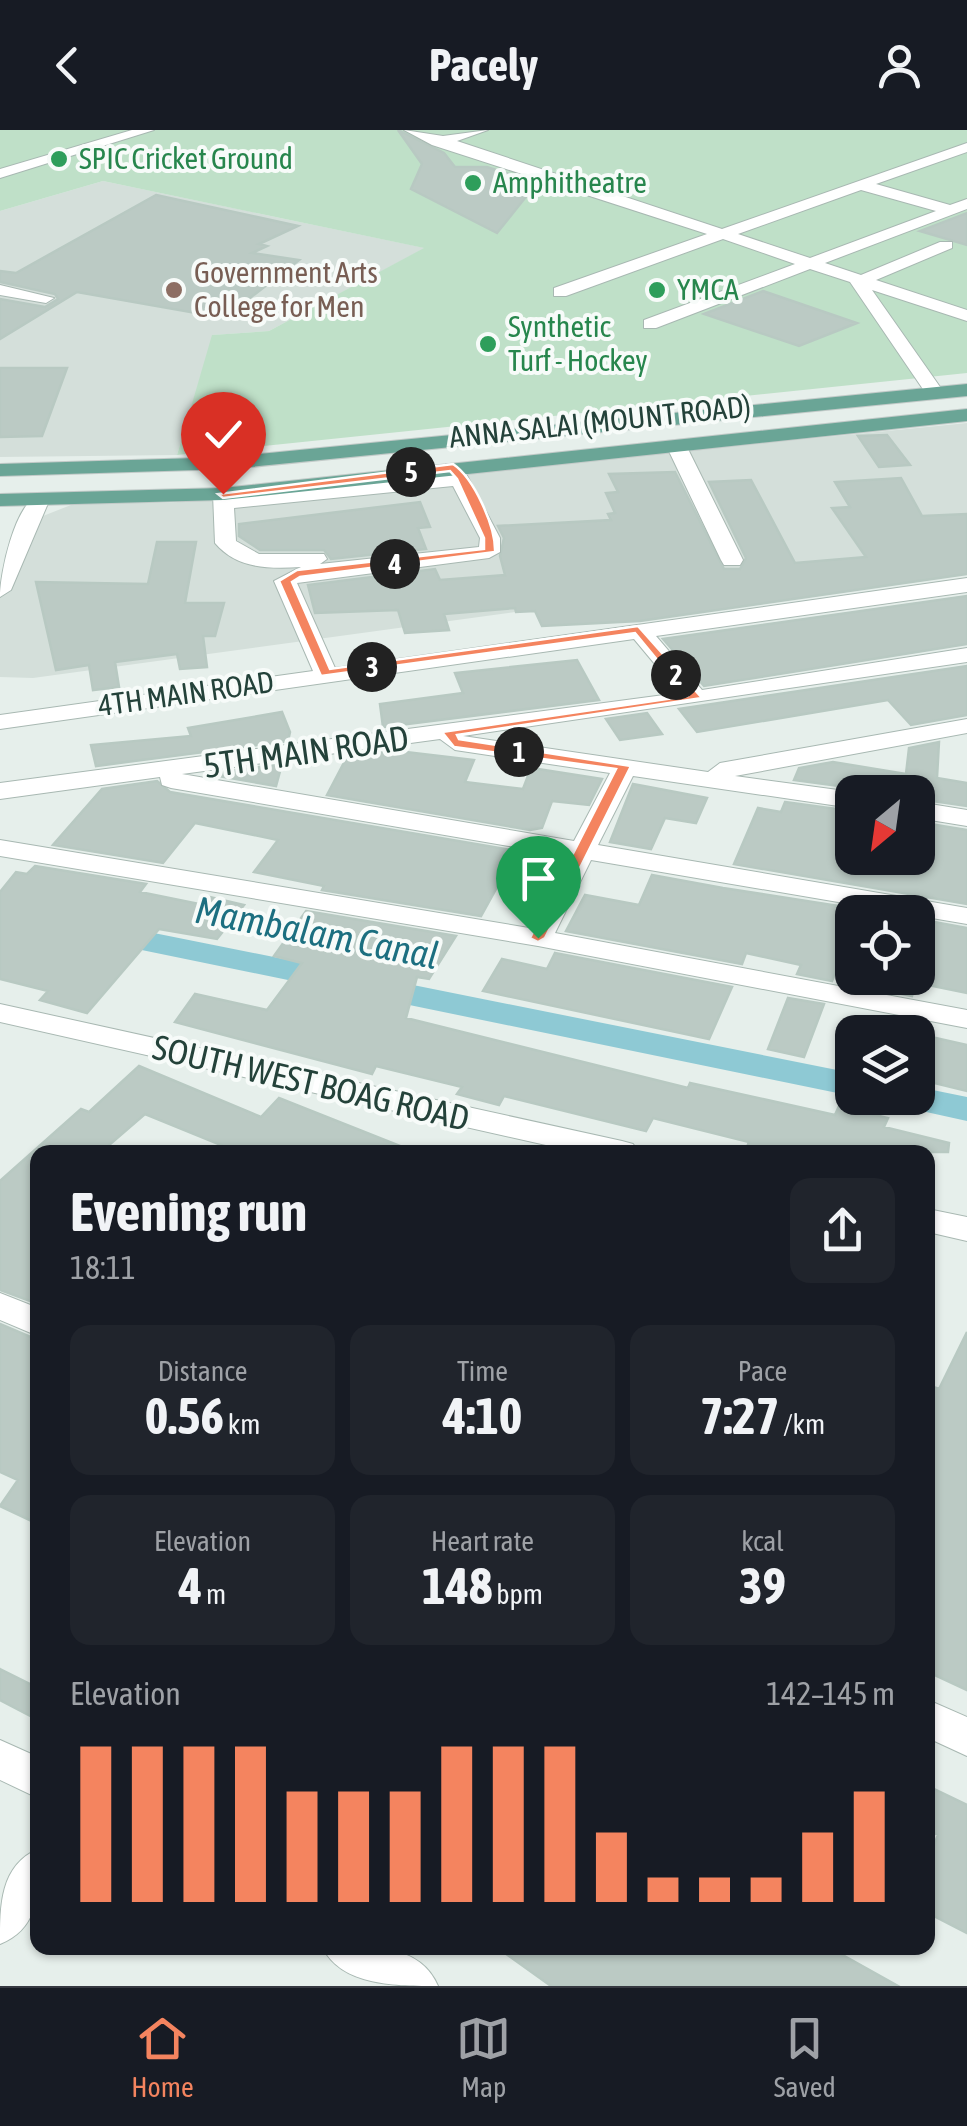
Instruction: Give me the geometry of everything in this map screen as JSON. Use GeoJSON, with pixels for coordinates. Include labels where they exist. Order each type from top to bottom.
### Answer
{"type":"FeatureCollection","features":[{"type":"Feature","properties":{"kind":"main road","name":"ANNA SALAI (MOUNT ROAD)"},"geometry":{"type":"LineString","coordinates":[[449,472],[676,445],[958,400]]}},
{"type":"Feature","properties":{"kind":"main road","name":"ANNA SALAI (MOUNT ROAD)"},"geometry":{"type":"LineString","coordinates":[[0,470],[230,462],[958,400]]}},
{"type":"Feature","properties":{"kind":"main road"},"geometry":{"type":"LineString","coordinates":[[0,500],[225,498]]}},
{"type":"Feature","properties":{"kind":"street"},"geometry":{"type":"LineString","coordinates":[[0,174],[147,130]]}},
{"type":"Feature","properties":{"kind":"street"},"geometry":{"type":"LineString","coordinates":[[411,130],[437,142],[967,316]]}},
{"type":"Feature","properties":{"kind":"street"},"geometry":{"type":"LineString","coordinates":[[437,142],[481,130]]}},
{"type":"Feature","properties":{"kind":"street"},"geometry":{"type":"LineString","coordinates":[[560,292],[967,147]]}},
{"type":"Feature","properties":{"kind":"street"},"geometry":{"type":"LineString","coordinates":[[861,185],[959,207]]}},
{"type":"Feature","properties":{"kind":"street"},"geometry":{"type":"LineString","coordinates":[[650,324],[959,207]]}},
{"type":"Feature","properties":{"kind":"street"},"geometry":{"type":"LineString","coordinates":[[858,282],[946,245]]}},
{"type":"Feature","properties":{"kind":"street"},"geometry":{"type":"LineString","coordinates":[[858,282],[958,400]]}},
{"type":"Feature","properties":{"kind":"street"},"geometry":{"type":"LineString","coordinates":[[0,290],[46,298]]}},
{"type":"Feature","properties":{"kind":"street"},"geometry":{"type":"LineString","coordinates":[[676,445],[732,560]]}},
{"type":"Feature","properties":{"kind":"street"},"geometry":{"type":"LineString","coordinates":[[449,472],[467,521],[452,538],[413,550],[263,562],[240,558],[226,543],[225,498],[449,472]]}},
{"type":"Feature","properties":{"kind":"street"},"geometry":{"type":"LineString","coordinates":[[326,674],[285,581],[297,574],[489,552],[490,538],[449,472]]}},
{"type":"Feature","properties":{"kind":"street"},"geometry":{"type":"LineString","coordinates":[[0,590],[40,500]]}},
{"type":"Feature","properties":{"kind":"street","name":"4TH MAIN ROAD"},"geometry":{"type":"LineString","coordinates":[[0,722],[967,585]]}},
{"type":"Feature","properties":{"kind":"street"},"geometry":{"type":"LineString","coordinates":[[638,629],[696,698]]}},
{"type":"Feature","properties":{"kind":"street","name":"5TH MAIN ROAD"},"geometry":{"type":"LineString","coordinates":[[0,791],[696,698],[967,656]]}},
{"type":"Feature","properties":{"kind":"street"},"geometry":{"type":"LineString","coordinates":[[698,775],[967,726]]}},
{"type":"Feature","properties":{"kind":"street"},"geometry":{"type":"LineString","coordinates":[[448,732],[454,743],[835,797]]}},
{"type":"Feature","properties":{"kind":"street"},"geometry":{"type":"LineString","coordinates":[[911,734],[967,743]]}},
{"type":"Feature","properties":{"kind":"street"},"geometry":{"type":"LineString","coordinates":[[538,938],[586,849],[624,766]]}},
{"type":"Feature","properties":{"kind":"street"},"geometry":{"type":"LineString","coordinates":[[155,772],[162,779],[967,916]]}},
{"type":"Feature","properties":{"kind":"street"},"geometry":{"type":"LineString","coordinates":[[935,813],[967,818]]}},
{"type":"Feature","properties":{"kind":"street"},"geometry":{"type":"LineString","coordinates":[[0,848],[538,938],[967,1019]]}},
{"type":"Feature","properties":{"kind":"street","name":"SOUTH WEST BOAG ROAD"},"geometry":{"type":"LineString","coordinates":[[0,1013],[591,1145]]}},
{"type":"Feature","properties":{"kind":"street"},"geometry":{"type":"LineString","coordinates":[[935,1222],[967,1229]]}},
{"type":"Feature","properties":{"kind":"street"},"geometry":{"type":"LineString","coordinates":[[0,1306],[30,1319]]}},
{"type":"Feature","properties":{"kind":"street"},"geometry":{"type":"LineString","coordinates":[[935,1721],[967,1737]]}},
{"type":"Feature","properties":{"kind":"street"},"geometry":{"type":"LineString","coordinates":[[0,1760],[30,1775]]}},
{"type":"Feature","properties":{"kind":"street"},"geometry":{"type":"LineString","coordinates":[[0,1922],[30,1881]]}},
{"type":"Feature","properties":{"kind":"street"},"geometry":{"type":"LineString","coordinates":[[359,1955],[416,1986]]}},
{"type":"Feature","properties":{"kind":"shaded area","name":"Government Arts College for Men"},"geometry":{"type":"Polygon","coordinates":[[[103,181],[425,248],[269,331],[213,335],[177,455],[0,457],[0,211],[103,181]]]}},
{"type":"Feature","properties":{"kind":"shaded area"},"geometry":{"type":"Polygon","coordinates":[[[967,423],[967,550],[33,678],[0,677],[0,589],[43,516],[76,503],[170,503],[967,423]]]}},
{"type":"Feature","properties":{"kind":"green space","name":"YMCA"},"geometry":{"type":"Polygon","coordinates":[[[0,130],[967,130],[967,373],[177,455],[212,335],[269,331],[424,248],[103,181],[0,211],[0,130]]]}},
{"type":"Feature","properties":{"kind":"building"},"geometry":{"type":"Polygon","coordinates":[[[398,130],[444,153],[455,167],[487,167],[537,183],[497,233],[411,189],[422,164],[398,130]]]}},
{"type":"Feature","properties":{"kind":"building"},"geometry":{"type":"Polygon","coordinates":[[[156,195],[298,226],[259,244],[267,246],[252,253],[299,260],[224,318],[77,292],[0,339],[0,299],[45,307],[58,299],[55,294],[0,282],[0,271],[16,273],[156,195]]]}},
{"type":"Feature","properties":{"kind":"building"},"geometry":{"type":"Polygon","coordinates":[[[967,213],[967,245],[920,231],[967,213]]]}},
{"type":"Feature","properties":{"kind":"building"},"geometry":{"type":"Polygon","coordinates":[[[763,291],[857,323],[799,346],[704,314],[763,291]]]}},
{"type":"Feature","properties":{"kind":"building"},"geometry":{"type":"Polygon","coordinates":[[[0,368],[67,368],[42,436],[0,437],[0,368]]]}},
{"type":"Feature","properties":{"kind":"building"},"geometry":{"type":"Polygon","coordinates":[[[887,435],[910,465],[879,467],[858,436],[887,435]]]}},
{"type":"Feature","properties":{"kind":"building"},"geometry":{"type":"Polygon","coordinates":[[[675,472],[724,569],[740,569],[746,558],[709,482],[751,480],[795,563],[866,557],[832,508],[850,507],[835,482],[901,478],[922,516],[967,514],[967,574],[640,621],[542,626],[535,611],[516,612],[515,608],[444,614],[449,630],[405,633],[398,610],[315,613],[308,585],[435,569],[440,580],[505,575],[500,556],[504,538],[498,526],[611,520],[608,514],[615,513],[606,493],[618,492],[609,474],[675,472]]]}},
{"type":"Feature","properties":{"kind":"building"},"geometry":{"type":"Polygon","coordinates":[[[420,502],[430,527],[418,528],[426,549],[331,559],[324,550],[260,550],[239,536],[239,524],[420,502]]]}},
{"type":"Feature","properties":{"kind":"building"},"geometry":{"type":"Polygon","coordinates":[[[157,542],[196,542],[185,603],[224,603],[215,636],[203,636],[207,667],[180,669],[177,654],[115,662],[119,687],[93,690],[89,665],[56,670],[36,582],[148,584],[157,542]]]}},
{"type":"Feature","properties":{"kind":"building"},"geometry":{"type":"Polygon","coordinates":[[[967,596],[967,644],[704,686],[663,639],[967,596]]]}},
{"type":"Feature","properties":{"kind":"building"},"geometry":{"type":"Polygon","coordinates":[[[577,660],[599,700],[383,727],[380,704],[463,693],[455,673],[577,660]]]}},
{"type":"Feature","properties":{"kind":"building"},"geometry":{"type":"Polygon","coordinates":[[[967,666],[967,715],[911,725],[888,700],[697,732],[679,709],[967,666]]]}},
{"type":"Feature","properties":{"kind":"building"},"geometry":{"type":"Polygon","coordinates":[[[282,712],[290,732],[288,741],[96,766],[91,745],[191,736],[188,728],[282,712]]]}},
{"type":"Feature","properties":{"kind":"building"},"geometry":{"type":"Polygon","coordinates":[[[647,713],[662,734],[620,740],[606,719],[647,713]]]}},
{"type":"Feature","properties":{"kind":"building"},"geometry":{"type":"Polygon","coordinates":[[[939,742],[937,778],[967,783],[967,806],[935,801],[935,775],[835,775],[835,785],[794,780],[799,768],[833,762],[906,774],[909,748],[939,742]]]}},
{"type":"Feature","properties":{"kind":"building"},"geometry":{"type":"Polygon","coordinates":[[[389,750],[474,760],[465,782],[523,789],[531,768],[602,779],[589,805],[552,801],[542,828],[530,830],[327,795],[348,755],[389,750]]]}},
{"type":"Feature","properties":{"kind":"building"},"geometry":{"type":"Polygon","coordinates":[[[282,764],[276,786],[207,774],[282,764]]]}},
{"type":"Feature","properties":{"kind":"building"},"geometry":{"type":"Polygon","coordinates":[[[157,781],[170,792],[517,851],[481,916],[322,890],[324,886],[254,872],[278,840],[195,823],[163,863],[53,845],[102,789],[157,781]]]}},
{"type":"Feature","properties":{"kind":"building"},"geometry":{"type":"Polygon","coordinates":[[[633,784],[707,798],[696,823],[665,818],[651,849],[610,842],[633,784]]]}},
{"type":"Feature","properties":{"kind":"building"},"geometry":{"type":"Polygon","coordinates":[[[785,802],[835,809],[835,875],[935,875],[935,825],[967,830],[967,904],[935,899],[935,895],[915,895],[734,864],[758,808],[781,812],[785,802]]]}},
{"type":"Feature","properties":{"kind":"building"},"geometry":{"type":"Polygon","coordinates":[[[35,866],[146,884],[140,892],[199,904],[205,896],[244,905],[217,939],[159,929],[87,1013],[40,1000],[48,991],[0,979],[0,892],[16,872],[27,874],[35,866]]]}},
{"type":"Feature","properties":{"kind":"building"},"geometry":{"type":"Polygon","coordinates":[[[652,875],[835,905],[835,974],[832,981],[797,974],[801,965],[746,953],[742,964],[566,931],[585,895],[639,905],[652,875]]]}},
{"type":"Feature","properties":{"kind":"building"},"geometry":{"type":"Polygon","coordinates":[[[306,911],[456,936],[429,979],[417,977],[406,1018],[688,1088],[690,1083],[835,1115],[888,1118],[884,1127],[949,1143],[948,1152],[935,1152],[935,1145],[748,1145],[749,1142],[653,1118],[646,1131],[504,1096],[499,1105],[457,1094],[462,1087],[376,1066],[372,1074],[175,1022],[195,994],[267,1010],[302,963],[274,956],[306,911]]]}},
{"type":"Feature","properties":{"kind":"building"},"geometry":{"type":"Polygon","coordinates":[[[935,922],[967,928],[967,993],[935,986],[935,922]]]}},
{"type":"Feature","properties":{"kind":"building"},"geometry":{"type":"Polygon","coordinates":[[[555,953],[732,987],[709,1039],[483,991],[502,959],[547,969],[555,953]]]}},
{"type":"Feature","properties":{"kind":"building"},"geometry":{"type":"Polygon","coordinates":[[[788,998],[824,1004],[804,1057],[768,1049],[788,998]]]}},
{"type":"Feature","properties":{"kind":"building"},"geometry":{"type":"Polygon","coordinates":[[[935,1038],[967,1045],[967,1091],[935,1083],[935,1038]]]}},
{"type":"Feature","properties":{"kind":"building"},"geometry":{"type":"Polygon","coordinates":[[[139,1066],[261,1117],[279,1098],[397,1145],[221,1145],[145,1114],[109,1145],[40,1145],[81,1109],[89,1112],[139,1066]]]}},
{"type":"Feature","properties":{"kind":"building"},"geometry":{"type":"Polygon","coordinates":[[[30,1154],[30,1301],[0,1290],[0,1181],[30,1154]]]}},
{"type":"Feature","properties":{"kind":"building"},"geometry":{"type":"Polygon","coordinates":[[[0,1324],[30,1337],[30,1520],[0,1506],[18,1480],[0,1472],[0,1324]]]}},
{"type":"Feature","properties":{"kind":"building"},"geometry":{"type":"Polygon","coordinates":[[[967,1332],[967,1690],[935,1675],[935,1388],[939,1389],[967,1332]]]}},
{"type":"Feature","properties":{"kind":"building"},"geometry":{"type":"Polygon","coordinates":[[[0,1669],[30,1684],[30,1716],[0,1700],[0,1669]]]}},
{"type":"Feature","properties":{"kind":"building"},"geometry":{"type":"Polygon","coordinates":[[[935,1789],[967,1805],[967,1933],[935,1917],[938,1835],[935,1789]]]}},
{"type":"Feature","properties":{"kind":"building"},"geometry":{"type":"Polygon","coordinates":[[[508,1955],[843,1955],[898,1986],[551,1986],[508,1955]]]}},
{"type":"Feature","properties":{"kind":"waterway","name":"Mambalam Canal"},"geometry":{"type":"LineString","coordinates":[[104,933],[835,1082]]}},
{"type":"Feature","properties":{"kind":"waterway","name":"Mambalam Canal"},"geometry":{"type":"LineString","coordinates":[[935,1103],[967,1109]]}},
{"type":"Feature","properties":{"kind":"place","name":"SPIC Cricket Ground"},"geometry":{"type":"Point","coordinates":[59,159]}},
{"type":"Feature","properties":{"kind":"place","name":"Amphitheatre"},"geometry":{"type":"Point","coordinates":[473,183]}},
{"type":"Feature","properties":{"kind":"place","name":"Government Arts College for Men"},"geometry":{"type":"Point","coordinates":[174,290]}},
{"type":"Feature","properties":{"kind":"place","name":"YMCA"},"geometry":{"type":"Point","coordinates":[657,290]}},
{"type":"Feature","properties":{"kind":"place","name":"Synthetic Turf - Hockey"},"geometry":{"type":"Point","coordinates":[488,344]}},
{"type":"Feature","properties":{"kind":"route"},"geometry":{"type":"LineString","coordinates":[[223,494],[453,468],[462,479],[490,538],[489,552],[297,574],[284,582],[326,674],[638,629],[696,698],[448,732],[454,743],[624,766],[586,849],[538,938]]}}]}
